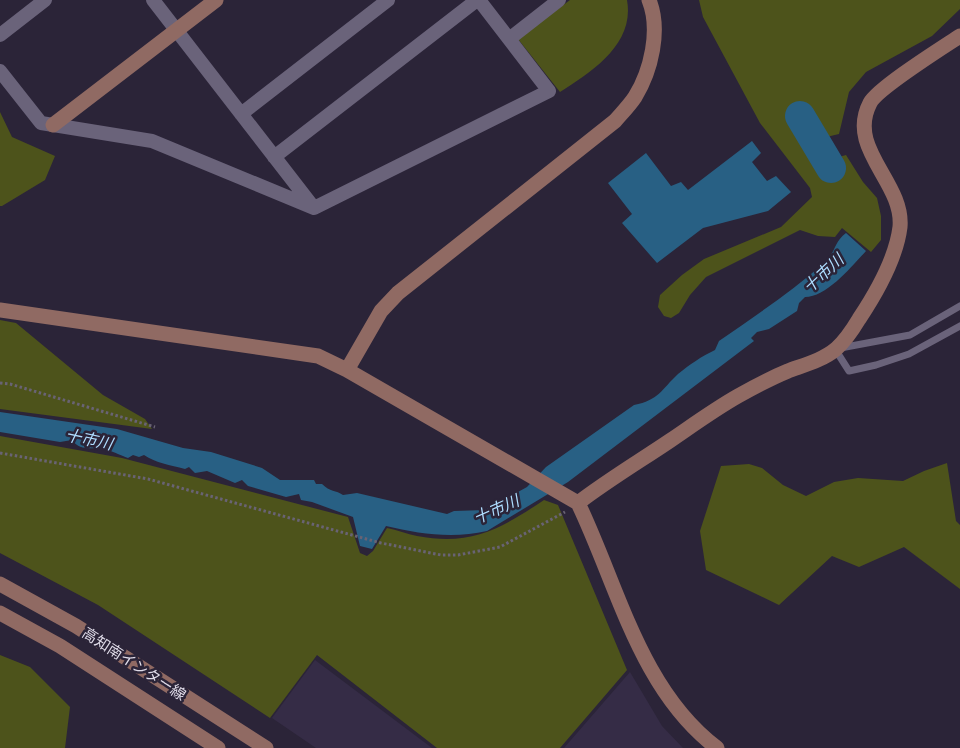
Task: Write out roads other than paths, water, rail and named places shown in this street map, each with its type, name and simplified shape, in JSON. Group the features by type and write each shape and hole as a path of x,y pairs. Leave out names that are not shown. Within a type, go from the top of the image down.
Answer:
{"street":[{"path":"0,35 45,0"},
{"path":"153,0 314,208"},
{"path":"53,125 216,0"},
{"path":"242,114 388,0"},
{"path":"0,71 41,124 152,141 314,208 549,91 478,0 274,156"},
{"path":"509,39 559,0"},
{"path":"347,370 381,311 398,293 615,121 634,98 646,75 652,52 654,28 649,0"},
{"path":"572,500 736,397 786,372 822,358 835,349 859,320 884,275 894,252 900,226 897,203 889,185 868,151 865,117 870,102 902,75 960,36"},
{"path":"0,310 318,356 347,370 572,500 642,651 659,682 687,721 717,748"},
{"name":"高知南インター線","path":"0,584 76,626 266,748"},
{"name":"高知南インター線","path":"0,613 60,646 218,748"}],"lane":[{"path":"960,306 910,335 835,349 849,371 876,365 909,354 960,326"}],"water":[{"path":"752,141 761,153 752,162 767,181 776,176 791,192 768,211 703,228 657,263 622,223 632,214 608,183 646,153 671,186 681,182 688,190"},
{"path":"846,233 866,251 839,280 822,292 805,297 799,303 797,311 769,329 757,332 751,338 754,341 568,482 487,531 449,535 386,526 372,549 360,546 353,517 312,502 301,500 299,494 286,497 248,486 242,480 235,483 207,471 195,473 189,467 185,469 169,465 144,455 139,457 133,455 128,458 104,448 78,446 72,440 60,442 0,432 0,412 117,429 183,448 211,452 262,468 280,480 314,480 316,484 322,484 343,495 357,493 447,514 454,511 485,510 527,487 546,467 634,405 659,394 678,374 715,350 719,341 786,294 824,263 831,256 839,240"}],"waterway":[{"name":"十市川","path":"800,116 831,168"}]}
